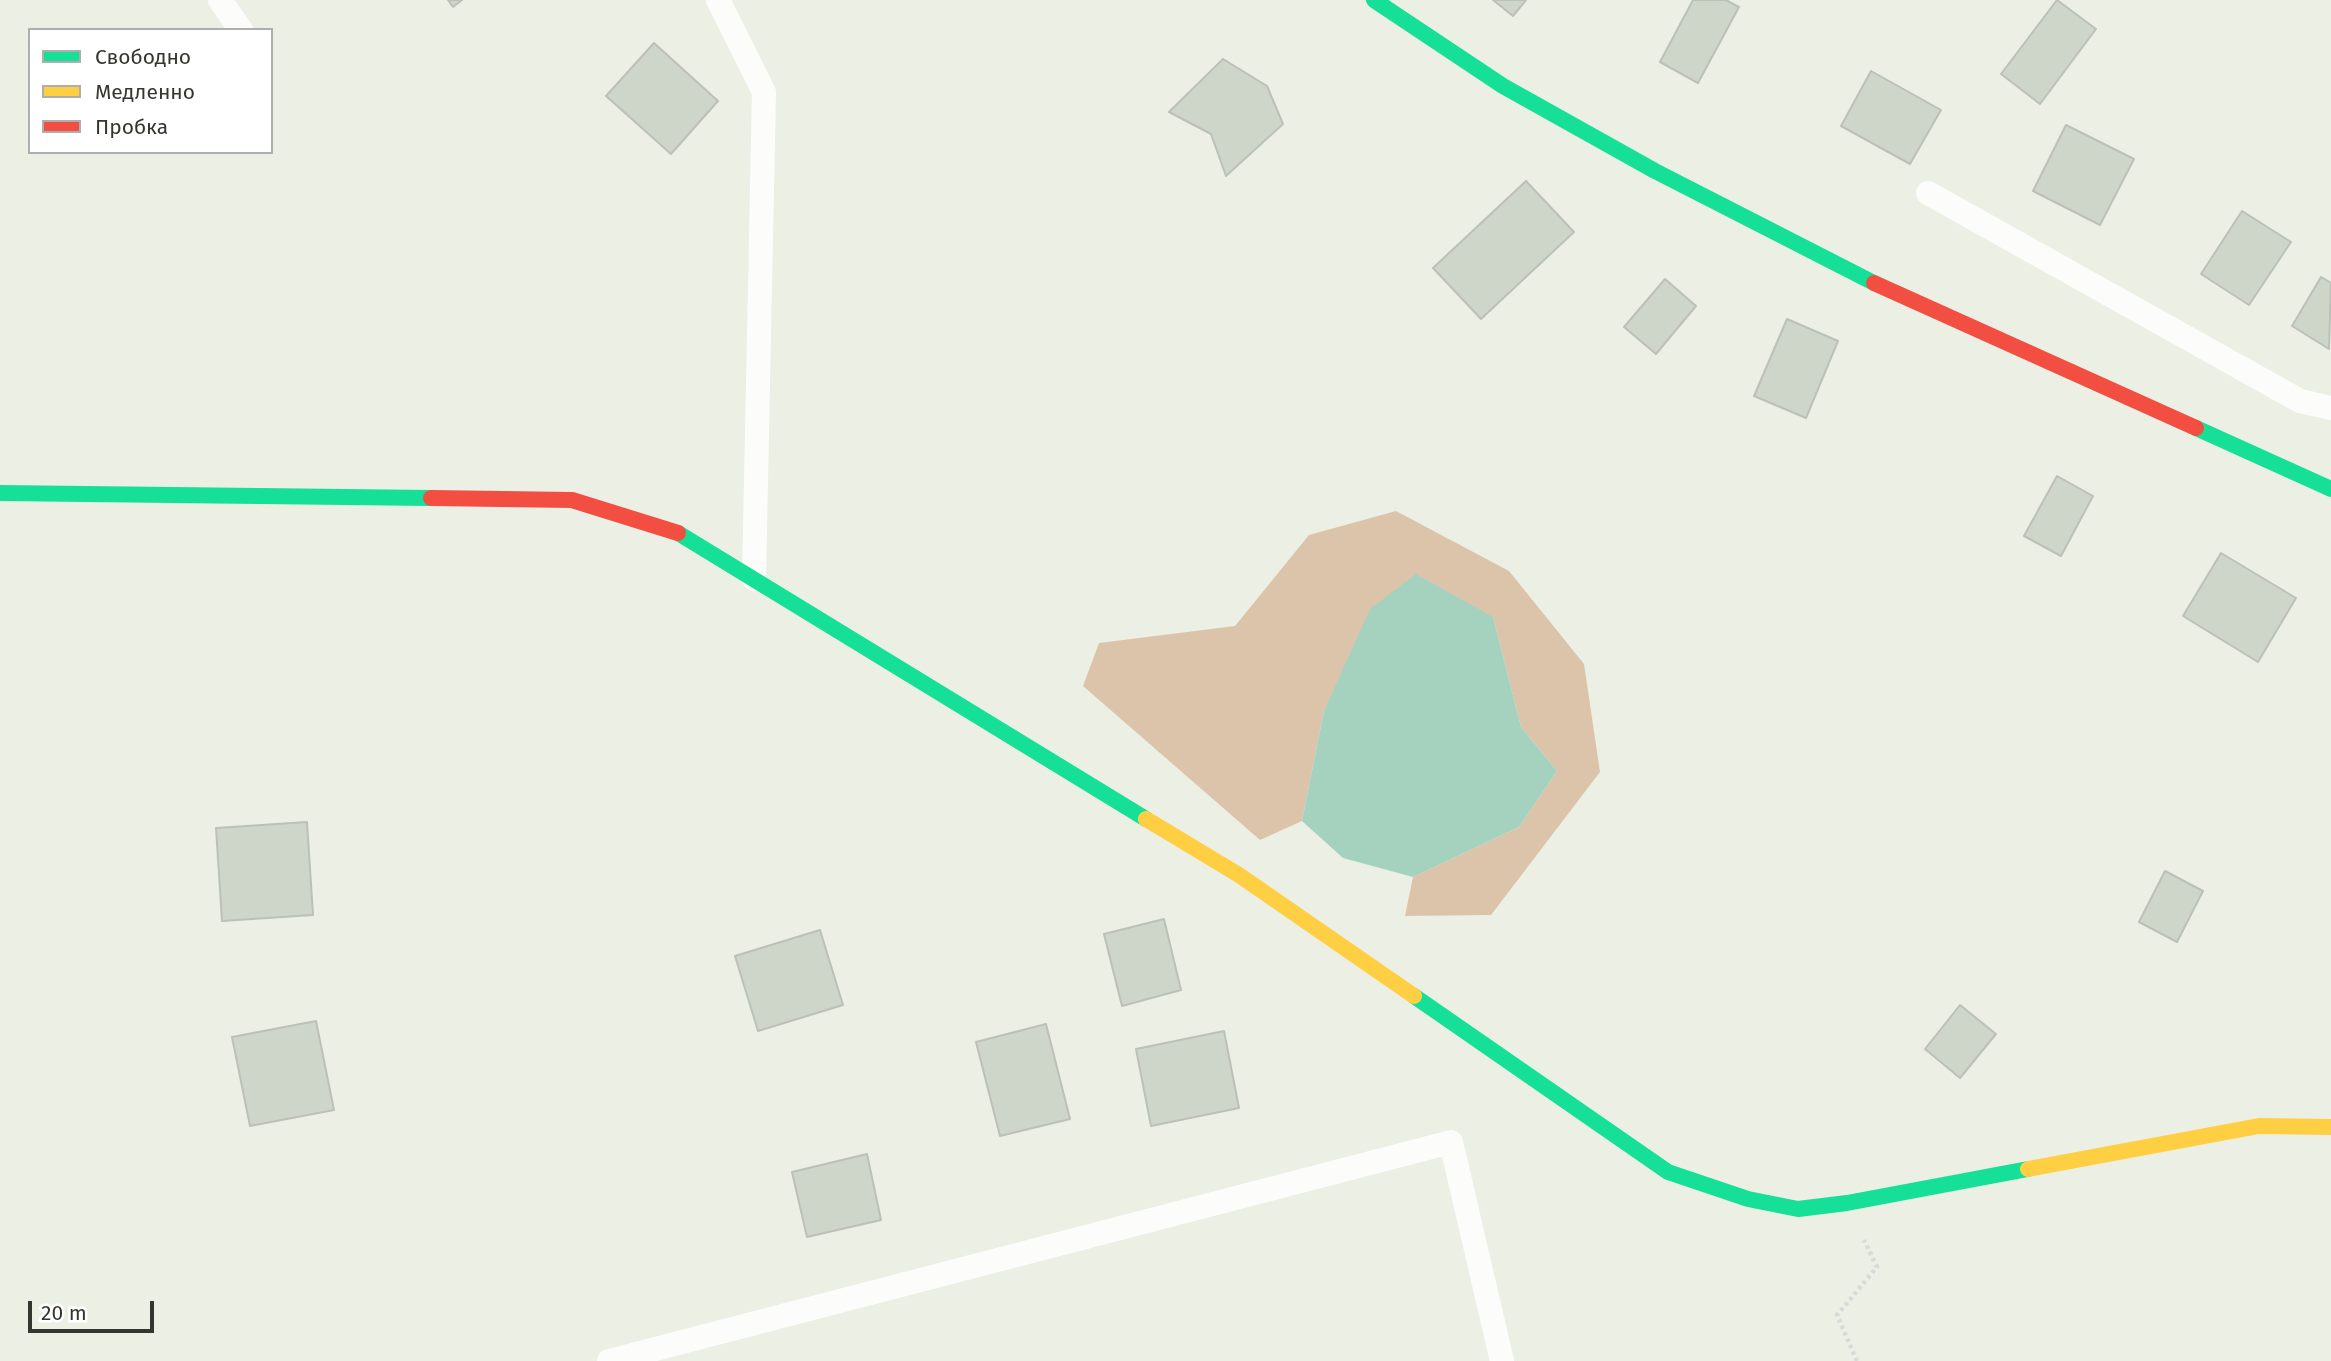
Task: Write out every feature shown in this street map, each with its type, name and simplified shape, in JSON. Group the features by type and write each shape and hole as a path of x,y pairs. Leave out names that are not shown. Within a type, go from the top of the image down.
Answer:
{"street":[{"path":"1374,0 1503,86 1655,171 1843,268 2331,489"},
{"path":"0,493 572,500 672,530 1239,875 1668,1172 1748,1199 1798,1209 1847,1203 2259,1126 2331,1127"}],"lane":[{"path":"220,0 240,28"},
{"path":"718,0 764,92 754,579"},
{"path":"1928,193 2300,401 2331,408"},
{"path":"610,1361 1451,1142 1502,1361"}],"path":[{"path":"1847,1203 1877,1267 1837,1315 1857,1361"}],"shaded area":[{"path":"1396,511 1509,571 1584,664 1600,772 1491,915 1405,916 1413,877 1519,827 1557,771 1521,727 1493,617 1324,711 1302,821 1260,840 1083,686 1099,643 1235,626 1309,535"},
{"path":"1416,574 1493,617 1521,727 1557,771 1519,827 1413,877 1343,858 1302,821 1324,711 1370,609"}],"building":[{"path":"448,0 462,0 453,7"},
{"path":"1493,0 1526,0 1513,16"},
{"path":"1693,0 1726,0 1739,7 1698,83 1660,62"},
{"path":"2057,0 2096,29 2040,104 2001,74"},
{"path":"654,43 718,101 671,154 606,96"},
{"path":"1223,59 1267,86 1283,124 1226,176 1211,134 1169,112"},
{"path":"1871,71 1941,110 1910,164 1841,126"},
{"path":"2066,125 2134,159 2100,225 2033,191"},
{"path":"1526,181 1574,232 1481,319 1433,268"},
{"path":"2242,211 2291,242 2249,305 2201,274"},
{"path":"2321,277 2331,283 2329,349 2292,326"},
{"path":"1665,279 1696,306 1656,354 1624,327"},
{"path":"1787,319 1838,341 1806,418 1754,396"},
{"path":"2057,476 2093,496 2061,556 2024,536"},
{"path":"2221,553 2296,598 2258,662 2183,616"},
{"path":"307,822 313,915 222,921 216,828"},
{"path":"2165,871 2203,891 2177,942 2139,922"},
{"path":"1164,919 1181,990 1122,1006 1104,934"},
{"path":"820,930 843,1005 758,1031 735,956"},
{"path":"1960,1005 1996,1034 1960,1078 1925,1049"},
{"path":"316,1021 334,1110 250,1126 232,1037"},
{"path":"1046,1024 1070,1119 1000,1136 976,1042"},
{"path":"1224,1031 1239,1108 1151,1126 1136,1049"},
{"path":"867,1154 881,1220 807,1237 792,1172"}],"traffic: fast":[{"path":"1374,0 1503,86 1655,171 1874,283"},
{"path":"2196,428 2331,489"},
{"path":"0,493 431,498"},
{"path":"678,533 1146,819"},
{"path":"1414,996 1668,1172 1748,1199 1798,1209 1847,1203 2028,1169"}],"traffic: slow":[{"path":"1146,819 1239,875 1414,996"},
{"path":"2028,1169 2259,1126 2331,1127"}],"traffic: jam":[{"path":"1874,283 2196,428"},
{"path":"431,498 572,500 678,533"}]}
